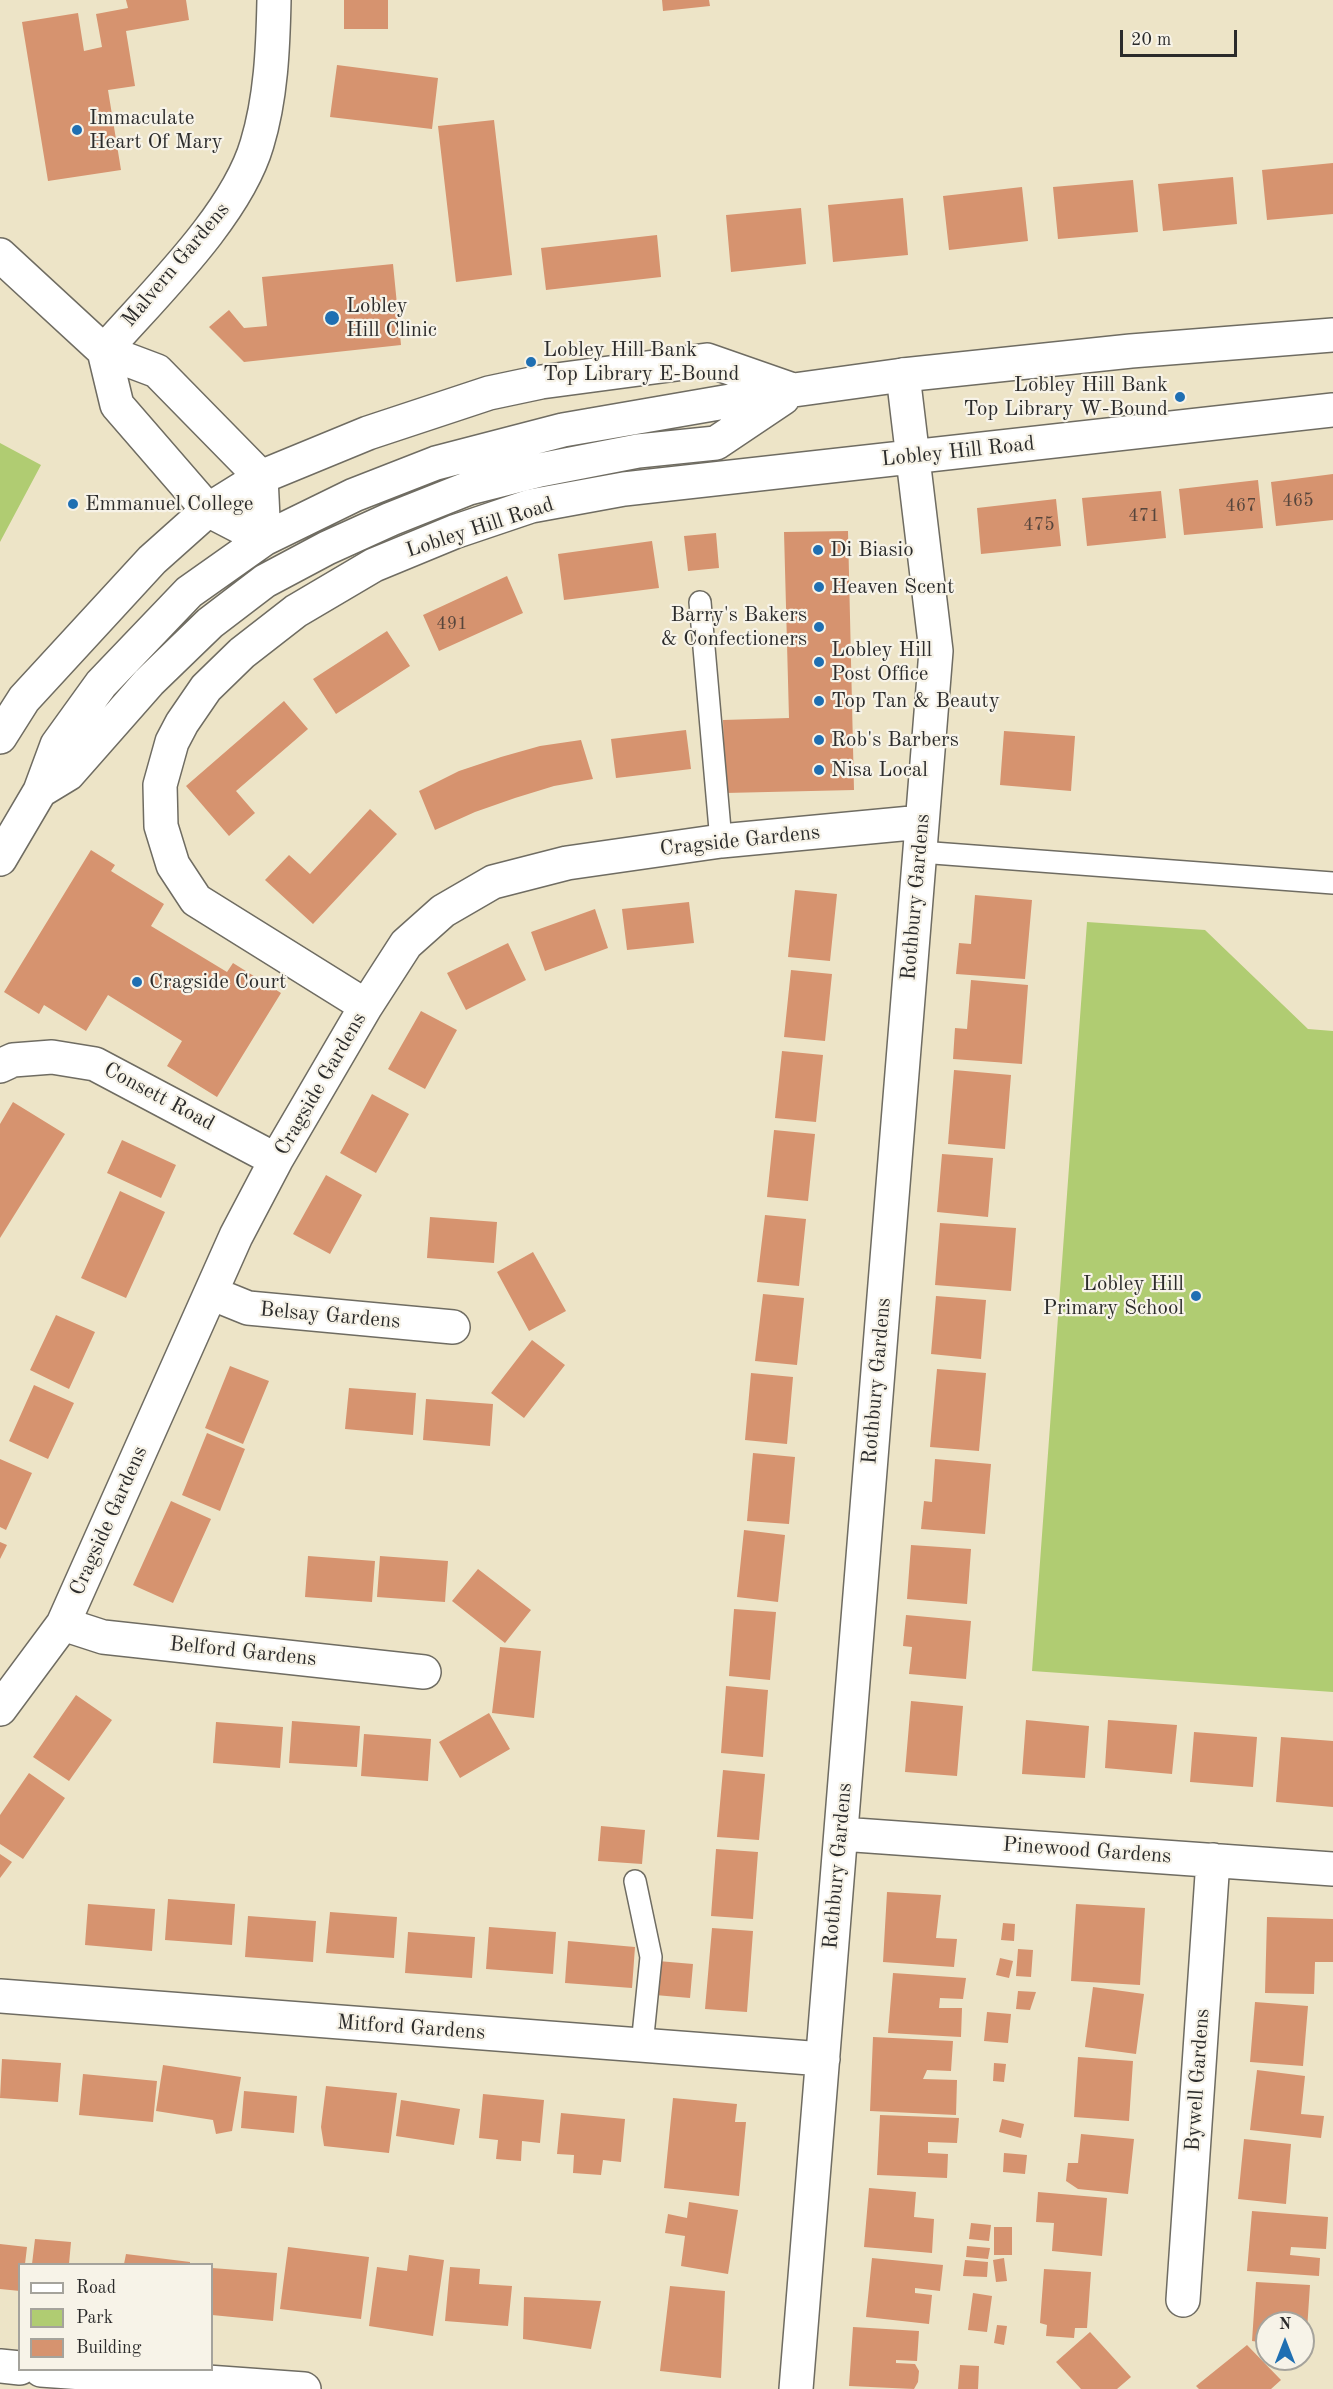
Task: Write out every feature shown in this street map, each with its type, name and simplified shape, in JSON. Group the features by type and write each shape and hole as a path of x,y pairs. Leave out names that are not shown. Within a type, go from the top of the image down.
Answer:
{"main road":[{"name":"Malvern Gardens","path":"104,351 189,255 236,192 257,146 268,99 273,39 273,0"},
{"path":"0,255 104,351 157,371 261,477 264,539"},
{"name":"Lobley Hill Road","path":"0,859 40,792 68,774 149,682 210,623 265,581 327,548 391,519 469,488 540,470 638,451 716,443 794,390 903,375 1131,351 1333,335"},
{"path":"104,351 117,405 208,510 264,539"},
{"name":"Lobley Hill Road","path":"0,737 24,699 152,560 208,510 261,477 379,429 489,393 541,382 707,360 794,390"},
{"name":"Rothbury Gardens","path":"796,2389 936,651 903,375"},
{"path":"40,792 57,746 100,684 189,592 264,539 354,495 436,463 563,430 794,390"},
{"name":"Lobley Hill Road","path":"366,1006 196,900 173,865 161,826 160,785 172,742 206,688 242,653 296,611 374,565 476,524 531,506 624,489 1333,410"},
{"name":"Cragside Gardens","path":"0,1709 63,1624 236,1236 276,1160 366,1006 406,945 443,911 493,882 567,863 721,841 921,837"},
{"name":"Consett Road","path":"0,1066 13,1060 52,1057 95,1064 276,1160"},
{"name":"Belsay Gardens","path":"211,1293 248,1308 453,1327"},
{"name":"Belford Gardens","path":"63,1624 103,1637 424,1672"},
{"name":"Pinewood Gardens","path":"841,1834 1333,1869"},
{"name":"Bywell Gardens","path":"1183,2300 1213,1860"},
{"name":"Mitford Gardens","path":"0,1996 823,2060"},
{"path":"0,2366 18,2368"},
{"path":"56,2371 304,2389"}],"lane":[{"path":"700,602 721,841"},
{"path":"921,837 1333,883"},
{"path":"635,1881 651,1957 642,2045"}],"green space":[{"path":"0,443 41,465 0,542"},
{"name":"Lobley Hill Primary School","path":"1087,922 1205,930 1308,1029 1333,1031 1333,1692 1032,1671"}],"building":[{"name":"Immaculate Heart Of Mary","path":"126,0 186,0 189,20 126,31 135,86 108,90 121,170 48,181 22,22 78,13 84,51 102,47 96,14 128,8"},
{"path":"344,0 388,0 388,29 344,29"},
{"path":"662,0 709,0 710,6 663,11"},
{"path":"337,65 438,78 432,129 330,117"},
{"path":"494,120 512,275 456,282 438,126"},
{"path":"1333,163 1333,214 1267,220 1262,170"},
{"path":"1233,177 1237,224 1163,231 1158,184"},
{"path":"1133,180 1138,232 1058,239 1053,187"},
{"path":"1022,187 1028,241 949,250 943,196"},
{"path":"903,198 908,255 833,262 828,205"},
{"path":"801,208 806,264 731,272 726,215"},
{"path":"657,235 661,277 546,290 541,248"},
{"name":"Lobley Hill Clinic","path":"393,264 401,345 244,362 209,327 229,310 244,328 267,326 262,277"},
{"path":"1333,474 1333,520 1276,526 1271,482"},
{"path":"1258,480 1263,528 1184,535 1179,489"},
{"path":"1161,491 1166,538 1087,546 1082,498"},
{"path":"1056,499 1061,546 981,554 977,508"},
{"path":"848,531 854,790 725,793 723,720 789,718 784,532"},
{"path":"716,533 719,568 688,571 684,536"},
{"path":"652,541 659,588 564,600 558,554"},
{"path":"507,576 523,613 439,651 423,615"},
{"path":"387,631 410,666 336,714 313,679"},
{"path":"284,701 308,729 236,791 255,813 229,836 186,786"},
{"path":"686,730 691,769 616,778 611,739"},
{"path":"1004,731 1075,736 1071,791 1000,785"},
{"path":"581,740 593,779 554,786 515,798 475,812 435,830 419,791 459,771 501,757 540,746"},
{"path":"370,809 397,834 313,924 265,880 289,855 310,874"},
{"name":"Cragside Court","path":"91,850 115,865 111,871 164,904 151,926 227,972 233,963 281,993 217,1097 167,1066 182,1041 108,995 86,1031 44,1005 39,1014 4,992"},
{"path":"795,890 837,894 830,961 788,957"},
{"path":"975,895 1032,900 1025,979 956,974 959,943 971,944"},
{"path":"689,902 694,943 627,950 622,909"},
{"path":"595,909 608,948 545,971 531,932"},
{"path":"508,943 526,980 466,1010 447,973"},
{"path":"791,970 832,974 825,1041 784,1037"},
{"path":"971,980 1028,985 1022,1064 953,1059 955,1028 967,1029"},
{"path":"421,1011 457,1030 425,1089 388,1069"},
{"path":"782,1051 823,1055 816,1122 775,1118"},
{"path":"954,1070 1011,1075 1005,1149 948,1144"},
{"path":"372,1094 409,1114 376,1173 340,1153"},
{"path":"13,1102 65,1134 0,1238 0,1124"},
{"path":"774,1130 815,1134 808,1201 767,1197"},
{"path":"122,1140 176,1165 161,1198 107,1173"},
{"path":"942,1154 993,1158 988,1217 937,1212"},
{"path":"326,1175 362,1195 330,1254 293,1234"},
{"path":"120,1191 165,1212 126,1298 81,1278"},
{"path":"765,1215 806,1219 799,1286 757,1282"},
{"path":"430,1217 497,1222 494,1263 427,1258"},
{"path":"940,1223 1016,1228 1011,1291 935,1285"},
{"path":"533,1252 566,1311 529,1331 497,1272"},
{"path":"763,1294 804,1298 797,1365 755,1361"},
{"path":"936,1296 986,1300 981,1359 931,1354"},
{"path":"56,1315 95,1332 69,1389 30,1370"},
{"path":"532,1340 565,1365 524,1418 491,1393"},
{"path":"230,1366 269,1381 243,1444 205,1428"},
{"path":"937,1369 986,1373 979,1451 930,1447"},
{"path":"751,1373 793,1377 787,1444 745,1440"},
{"path":"34,1385 74,1403 48,1459 9,1441"},
{"path":"349,1388 416,1393 413,1435 345,1429"},
{"path":"426,1399 493,1404 490,1446 423,1440"},
{"path":"207,1433 245,1449 220,1511 182,1495"},
{"path":"753,1453 795,1457 789,1524 747,1521"},
{"path":"0,1459 32,1473 6,1530 0,1527"},
{"path":"935,1459 991,1464 985,1534 921,1529 924,1501 932,1502"},
{"path":"171,1501 211,1519 173,1603 133,1585"},
{"path":"744,1530 785,1535 778,1602 737,1597"},
{"path":"0,1542 7,1545 0,1559"},
{"path":"911,1545 971,1549 967,1604 907,1599"},
{"path":"308,1556 375,1561 372,1602 305,1597"},
{"path":"380,1556 448,1561 445,1602 377,1597"},
{"path":"478,1569 531,1610 505,1643 452,1601"},
{"path":"734,1609 776,1612 770,1680 729,1676"},
{"path":"906,1615 971,1621 966,1679 909,1674 912,1647 903,1646"},
{"path":"500,1647 541,1651 534,1718 492,1713"},
{"path":"726,1686 768,1690 763,1757 721,1753"},
{"path":"76,1695 112,1720 69,1781 33,1757"},
{"path":"911,1701 963,1706 957,1776 905,1772"},
{"path":"489,1713 510,1749 460,1778 439,1742"},
{"path":"1026,1720 1089,1726 1085,1778 1022,1774"},
{"path":"1108,1720 1177,1725 1172,1774 1105,1768"},
{"path":"292,1721 360,1726 357,1767 289,1763"},
{"path":"216,1722 283,1727 280,1768 213,1763"},
{"path":"1194,1732 1257,1737 1253,1787 1190,1782"},
{"path":"364,1734 431,1739 428,1781 361,1776"},
{"path":"1281,1737 1333,1741 1333,1807 1276,1802"},
{"path":"723,1770 765,1774 759,1840 717,1837"},
{"path":"29,1773 65,1798 23,1859 0,1844 0,1815"},
{"path":"601,1826 645,1830 642,1864 598,1861"},
{"path":"716,1849 758,1852 753,1919 711,1916"},
{"path":"0,1854 12,1862 0,1878"},
{"path":"887,1892 941,1895 936,1938 957,1939 954,1967 883,1962"},
{"path":"168,1899 235,1904 232,1945 165,1940"},
{"path":"88,1904 155,1909 152,1951 85,1945"},
{"path":"1076,1904 1145,1908 1140,1985 1071,1981"},
{"path":"330,1912 397,1917 394,1958 326,1953"},
{"path":"248,1916 316,1921 313,1962 245,1957"},
{"path":"1267,1917 1333,1919 1333,1962 1315,1962 1314,1994 1265,1993"},
{"path":"1003,1923 1015,1924 1014,1941 1001,1940"},
{"path":"489,1927 556,1932 553,1974 486,1969"},
{"path":"712,1928 753,1931 747,2012 705,2009"},
{"path":"408,1932 475,1937 472,1978 405,1973"},
{"path":"568,1941 635,1947 632,1988 565,1983"},
{"path":"1018,1949 1033,1950 1031,1977 1016,1976"},
{"path":"1000,1958 1013,1961 1009,1978 996,1975"},
{"path":"658,1961 693,1964 690,1998 655,1995"},
{"path":"893,1973 966,1978 963,1999 940,1998 939,2008 962,2008 961,2037 888,2033"},
{"path":"1093,1987 1144,1994 1136,2054 1085,2047"},
{"path":"1018,1991 1036,1992 1030,2010 1016,2009"},
{"path":"1255,2002 1308,2006 1303,2066 1250,2062"},
{"path":"987,2012 1011,2014 1008,2043 984,2041"},
{"path":"873,2037 953,2041 951,2071 927,2070 923,2079 957,2080 956,2115 870,2111"},
{"path":"1078,2057 1133,2061 1129,2121 1074,2117"},
{"path":"2,2059 61,2063 58,2102 0,2098"},
{"path":"994,2063 1006,2064 1004,2082 993,2081"},
{"path":"163,2065 241,2077 232,2131 216,2134 213,2120 156,2111"},
{"path":"1257,2070 1305,2076 1301,2114 1324,2116 1321,2138 1250,2130"},
{"path":"83,2074 157,2081 153,2122 79,2115"},
{"path":"326,2086 397,2093 389,2153 324,2146 321,2127"},
{"path":"244,2091 297,2096 294,2133 241,2128"},
{"path":"483,2094 544,2100 540,2143 522,2141 521,2161 496,2159 498,2140 479,2138"},
{"path":"673,2098 737,2104 735,2122 746,2122 739,2196 664,2188"},
{"path":"401,2100 460,2109 454,2145 396,2136"},
{"path":"561,2113 625,2119 621,2162 603,2160 601,2175 573,2173 574,2155 557,2154"},
{"path":"880,2115 959,2118 957,2143 928,2142 928,2153 948,2154 947,2178 877,2175"},
{"path":"1002,2119 1024,2124 1021,2138 999,2132"},
{"path":"1081,2134 1134,2139 1128,2194 1078,2189 1066,2181 1068,2163 1078,2163"},
{"path":"1244,2139 1291,2144 1286,2204 1238,2199"},
{"path":"1004,2153 1027,2155 1025,2174 1003,2172"},
{"path":"869,2188 916,2192 914,2217 934,2219 932,2253 864,2247"},
{"path":"1038,2192 1107,2198 1102,2256 1052,2251 1054,2223 1036,2222"},
{"path":"689,2202 738,2210 728,2274 681,2266 685,2236 665,2233 668,2214 687,2218"},
{"path":"1252,2211 1328,2217 1326,2249 1291,2247 1290,2255 1320,2258 1319,2276 1247,2271"},
{"path":"971,2223 991,2225 989,2241 969,2239"},
{"path":"994,2227 1012,2227 1012,2255 994,2255"},
{"path":"35,2239 71,2242 69,2263 32,2263"},
{"path":"0,2244 27,2247 25,2263 18,2263 18,2291 0,2289"},
{"path":"967,2246 990,2248 988,2259 966,2257"},
{"path":"288,2247 369,2257 361,2319 280,2309"},
{"path":"126,2254 190,2262 190,2263 124,2263"},
{"path":"409,2255 444,2260 433,2336 369,2326 377,2267 407,2271"},
{"path":"872,2258 943,2265 940,2291 915,2288 915,2293 932,2295 929,2324 866,2317"},
{"path":"1004,2258 1007,2281 996,2282 993,2260"},
{"path":"965,2260 988,2262 987,2277 963,2276"},
{"path":"450,2267 480,2269 479,2284 512,2286 508,2326 445,2321"},
{"path":"213,2268 277,2273 273,2321 213,2315"},
{"path":"1044,2269 1091,2272 1087,2328 1075,2328 1074,2338 1046,2336 1047,2325 1040,2323"},
{"path":"1256,2282 1310,2285 1308,2311 1255,2311 1255,2341 1252,2341"},
{"path":"670,2286 725,2291 721,2378 660,2371"},
{"path":"973,2293 992,2296 987,2332 968,2330"},
{"path":"524,2297 601,2301 591,2349 523,2339"},
{"path":"997,2325 1007,2326 1004,2345 994,2343"},
{"path":"853,2327 919,2331 917,2361 896,2360 896,2363 915,2364 919,2371 918,2382 914,2389 849,2386"},
{"path":"1090,2332 1131,2377 1117,2389 1081,2389 1056,2362"},
{"path":"1247,2345 1255,2353 1255,2371 1272,2371 1281,2380 1271,2389 1199,2389 1196,2386"},
{"path":"960,2365 979,2366 978,2389 958,2389"}],"place":[{"name":"Immaculate Heart Of Mary","path":"77,130"},
{"name":"Lobley Hill Clinic","path":"332,318"},
{"name":"Lobley Hill Bank Top Library E-Bound","path":"531,362"},
{"name":"Lobley Hill Bank Top Library W-Bound","path":"1180,397"},
{"name":"Emmanuel College","path":"73,504"},
{"name":"Di Biasio","path":"818,550"},
{"name":"Heaven Scent","path":"819,587"},
{"name":"Barry's Bakers & Confectioners","path":"819,627"},
{"name":"Lobley Hill Post Office","path":"819,662"},
{"name":"Top Tan & Beauty","path":"819,701"},
{"name":"Rob's Barbers","path":"819,740"},
{"name":"Nisa Local","path":"819,770"},
{"name":"Cragside Court","path":"137,982"},
{"name":"Lobley Hill Primary School","path":"1196,1296"}]}
